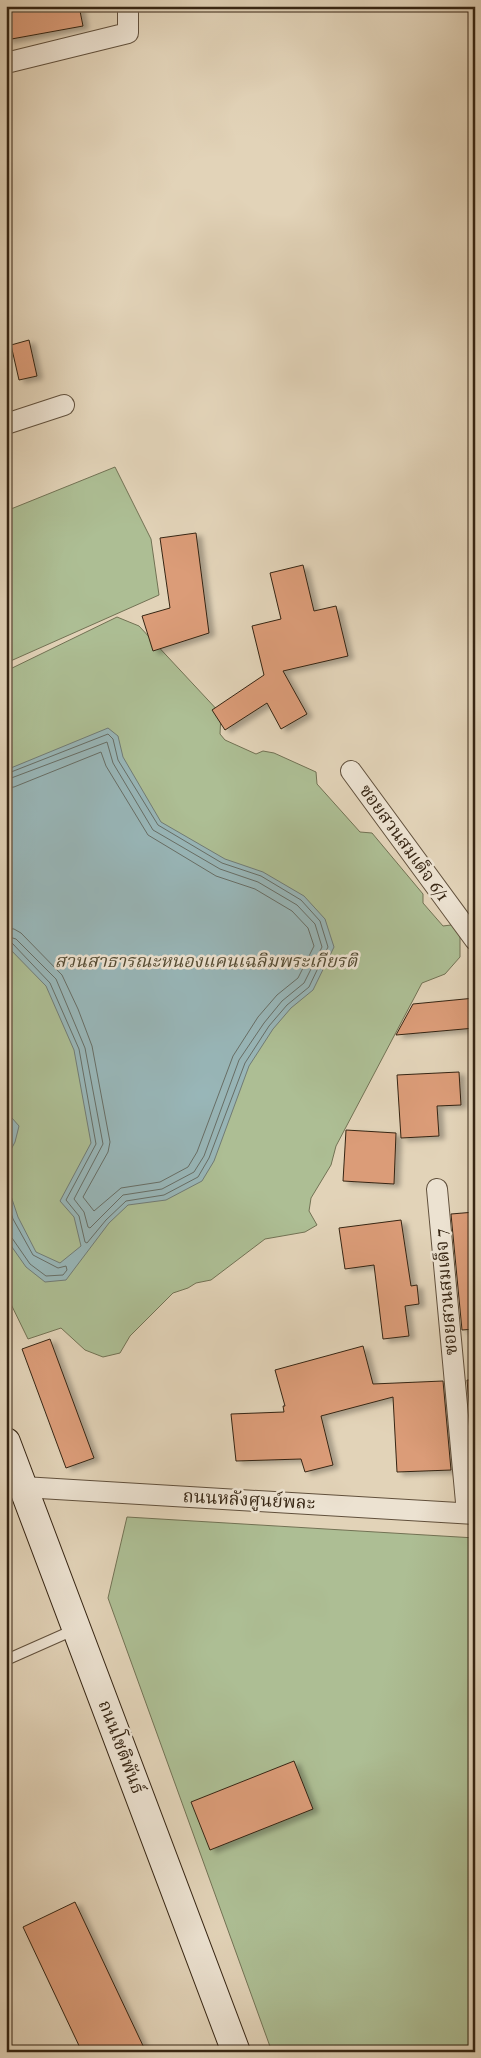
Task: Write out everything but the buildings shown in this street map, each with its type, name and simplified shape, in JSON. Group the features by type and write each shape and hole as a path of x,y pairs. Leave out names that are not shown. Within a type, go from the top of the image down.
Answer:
{"street":[{"path":"6,63 128,33 128,6"},
{"path":"6,424 64,405"},
{"name":"ซอยสวนสมเด็จ 6/1","path":"351,771 475,940"},
{"name":"ซอยสวนสมเด็จ 7","path":"437,1189 471,1514"},
{"name":"ถนนโชติพันธ์","path":"6,1442 236,2052"},
{"name":"ถนนหลังศูนย์พละ","path":"23,1487 471,1514"}],"lane":[{"path":"6,1660 76,1628"}],"green space":[{"path":"115,467 151,539 159,595 6,663 6,511"},
{"name":"สวนสาธารณะหนองแคนเฉลิมพระเกียรติ","path":"117,617 139,626 221,714 220,734 225,740 256,754 263,751 274,753 316,772 317,784 360,832 372,833 423,894 423,903 443,926 451,925 460,934 460,957 445,974 422,983 336,1146 331,1165 311,1198 309,1211 317,1225 305,1232 265,1239 211,1280 196,1283 173,1293 130,1336 120,1353 103,1357 85,1350 61,1328 28,1339 6,1294 6,671"},
{"path":"127,1517 475,1538 475,2052 272,2052 108,1598"}],"water":[{"path":"108,728 118,736 123,757 161,822 225,859 263,872 304,896 325,919 334,947 313,990 291,1008 273,1029 249,1066 214,1161 202,1181 166,1200 128,1205 109,1223 66,1280 45,1282 26,1267 7,1240 6,1163 8,1187 18,1217 36,1252 60,1263 81,1246 74,1217 60,1201 91,1143 74,1050 46,986 6,945 6,770"},
{"path":"12,1118 19,1126 15,1142 6,1159 6,1123"}]}
